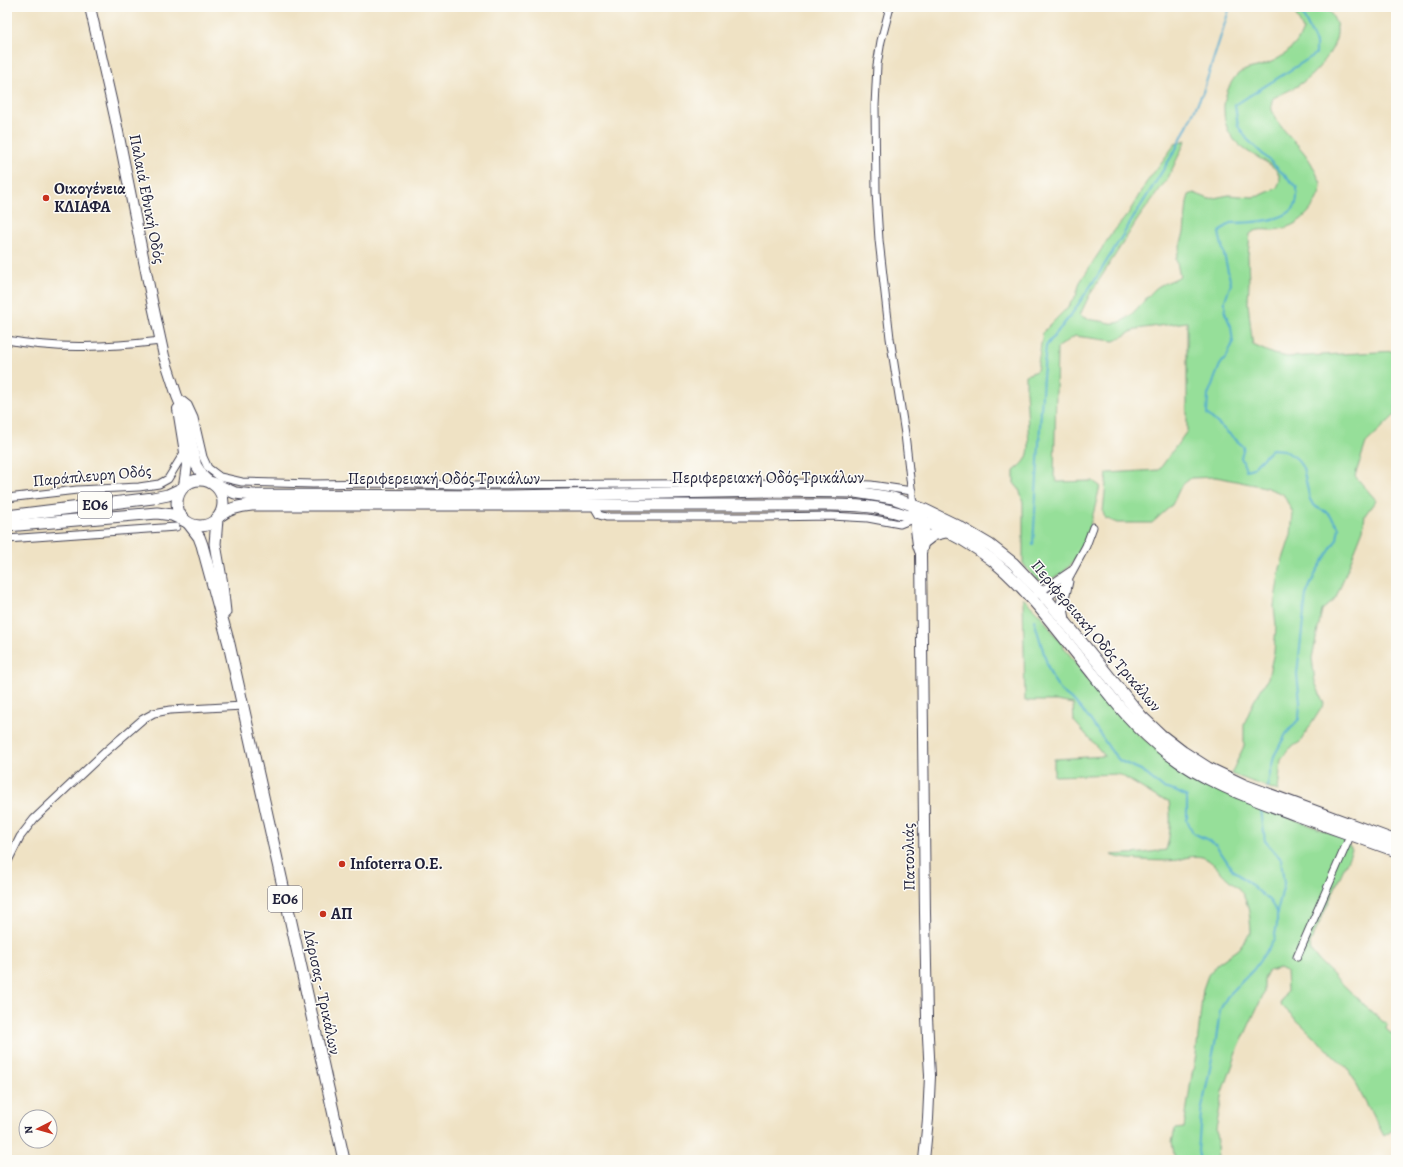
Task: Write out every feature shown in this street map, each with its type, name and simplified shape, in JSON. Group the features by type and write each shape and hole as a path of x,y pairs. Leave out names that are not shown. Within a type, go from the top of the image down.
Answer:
{"main road":[{"name":"ΕΟ6","path":"7,516 153,498 168,495 196,480 210,482 218,488 222,495 223,502 222,509 218,517 211,524 204,526 183,524 172,515 156,513 7,526"},
{"name":"Περιφερειακή Οδός Τρικάλων","path":"210,482 235,493 253,495 377,495 457,490 775,490 855,492 893,498 918,507 958,526 990,545 1013,563 1064,620 1141,716 1161,736 1183,752 1208,768 1244,785 1396,841"},
{"name":"ΕΟ6","path":"183,487 178,495 177,509 183,524"},
{"name":"Περιφερειακή Οδός Τρικάλων","path":"218,517 226,511 234,508 252,505 860,505 878,508 920,520 946,532 974,547 1006,572 1034,602 1122,710 1167,754 1205,777 1240,794 1396,851"},
{"name":"Λάρισας - Τρικάλων","path":"218,517 215,544 222,584 229,644"},
{"name":"Λάρισας - Τρικάλων","path":"183,524 199,537 229,644 317,1045 344,1160"},
{"path":"924,542 933,535 946,532"},
{"path":"1064,620 1062,600 1069,576"}],"street":[{"name":"Παλαιά Εθνική Οδός","path":"90,7 115,117 161,342 177,396 187,420 196,465 202,476 210,482"},
{"path":"890,7 881,41 877,65 875,106 876,192 879,240 890,338 912,491 918,507 920,520"},
{"path":"7,340 38,345 86,347 161,342"},
{"name":"Παλαιά Εθνική Οδός","path":"177,396 187,471 183,487"},
{"path":"177,396 188,406 194,418 205,464 212,472 220,477 242,482 260,483 377,483 457,490"},
{"name":"Παράπλευρη Οδός","path":"7,498 77,490 139,487 159,484 168,479 185,451"},
{"path":"377,483 377,495"},
{"path":"572,490 844,483 872,484 912,491"},
{"name":"Πατουλιάς","path":"920,520 924,542 921,553 925,913 930,1076 924,1160"},
{"name":"Πατουλιάς","path":"920,520 918,544 921,553"},
{"path":"7,539 183,524"},
{"path":"1034,602 1069,576 1086,546 1093,527"},
{"path":"1043,595 1069,576"},
{"path":"7,863 20,837 34,819 91,765 143,719 154,714 170,710 243,706"},
{"path":"1297,957 1351,834"}],"green space":[{"path":"1292,7 1327,7 1337,26 1337,36 1326,59 1308,78 1300,84 1273,98 1271,105 1280,125 1310,161 1320,180 1321,188 1320,193 1311,209 1297,222 1286,228 1258,230 1250,234 1248,256 1248,303 1253,345 1273,354 1288,357 1396,351 1396,414 1366,443 1355,476 1376,500 1365,515 1363,530 1336,598 1322,610 1312,658 1315,682 1324,704 1300,742 1289,749 1281,760 1278,791 1231,774 1244,746 1244,724 1254,701 1268,678 1274,652 1276,626 1274,606 1280,568 1291,535 1293,513 1283,494 1265,487 1216,477 1191,478 1181,486 1172,505 1152,523 1117,523 1105,518 1103,512 1107,473 1159,470 1187,431 1187,322 1137,329 1114,341 1075,336 1057,348 1054,476 1057,482 1093,481 1100,486 1085,540 1071,565 1061,574 1050,579 1040,580 1036,578 1023,563 1023,502 1019,489 1014,483 1014,471 1025,461 1028,455 1026,375 1037,370 1043,332 1066,309 1076,296 1080,282 1110,236 1128,214 1146,183 1175,144 1186,140 1168,178 1138,219 1089,296 1080,315 1083,317 1090,320 1110,323 1121,322 1132,314 1155,289 1180,276 1176,259 1184,233 1189,195 1194,193 1209,199 1229,195 1252,197 1259,196 1277,188 1280,179 1277,171 1240,146 1232,136 1226,124 1224,103 1230,85 1238,74 1275,61 1296,43 1303,30"},
{"path":"1023,598 1041,616 1089,681 1140,736 1202,782 1235,798 1343,838 1352,850 1310,944 1311,951 1319,961 1366,1007 1387,1025 1386,1029 1396,1038 1396,1128 1384,1136 1348,1069 1280,1004 1287,990 1286,971 1280,968 1268,971 1264,979 1264,993 1239,1047 1223,1092 1216,1129 1218,1160 1175,1160 1172,1142 1175,1129 1184,1128 1196,1055 1203,989 1208,975 1217,964 1238,949 1251,932 1247,904 1238,888 1213,863 1202,857 1199,856 1173,861 1155,861 1123,858 1111,855 1166,850 1170,826 1169,801 1158,798 1119,774 1054,776 1054,759 1105,756 1074,721 1073,704 1056,701 1025,701"}],"waterway":[{"path":"1033,545 1046,346 1071,315 1098,275 1176,149 1203,92 1230,7"},
{"path":"1267,787 1274,756 1286,734 1299,719 1300,702 1297,674 1306,595 1316,572 1337,539 1339,527 1328,513 1316,507 1310,500 1303,468 1296,458 1284,450 1272,449 1253,468 1246,470 1241,457 1244,447 1207,414 1208,395 1220,365 1227,356 1233,343 1231,326 1225,313 1225,300 1231,284 1219,233 1230,223 1246,223 1275,218 1283,215 1295,206 1297,199 1297,187 1247,139 1238,126 1235,105 1316,54 1316,43 1299,7"},
{"path":"1034,620 1048,667 1053,679 1061,691 1074,701 1091,721 1120,761 1141,770 1163,788 1175,791 1187,797 1187,821 1193,833 1216,845 1232,869 1269,900 1277,912 1277,924 1274,940 1254,969 1227,997 1220,1010 1216,1039 1201,1113 1198,1151 1200,1160"},
{"path":"1261,809 1265,841 1281,859 1284,884 1277,912"}],"place":[{"name":"Οικογένεια ΚΛΙΑΦΑ","path":"46,198"},
{"name":"Infoterra Ο.Ε.","path":"342,864"},
{"name":"ΑΠ","path":"323,914"}]}
